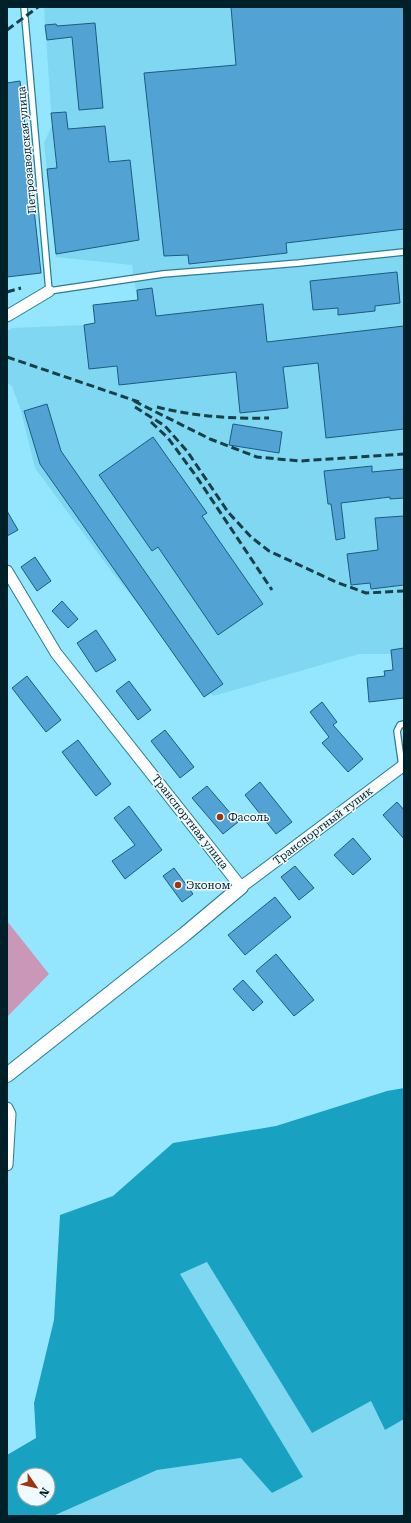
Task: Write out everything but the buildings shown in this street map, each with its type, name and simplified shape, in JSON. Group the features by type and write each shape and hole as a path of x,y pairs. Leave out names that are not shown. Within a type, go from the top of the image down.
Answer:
{"street":[{"path":"7,316 49,291"},
{"name":"Транспортная улица","path":"7,570 56,653 241,887"},
{"name":"Транспортный тупик","path":"241,887 403,766"},
{"path":"7,1075 185,934 241,887"},
{"path":"7,1108 10,1114 7,1165"}],"lane":[{"name":"Петрозаводская улица","path":"24,7 49,291"},
{"path":"49,291 163,274 299,264 404,252"},
{"path":"403,766 397,731 400,725 404,724"}],"shaded area":[{"path":"44,7 404,7 404,654 359,654 213,696 112,572 35,468 21,411 12,386 7,383 7,331 12,328 84,325 140,317 132,265 56,257 44,143 52,125"},
{"path":"7,921 49,974 7,1017"},
{"path":"404,1088 404,1419 385,1430 371,1401 312,1433 207,1262 180,1274 303,1477 272,1493 241,1458 157,1470 53,1516 7,1516 7,1455 36,1438 34,1403 54,1320 60,1215 113,1196 173,1143 276,1126 387,1091"},
{"path":"208,1262 312,1433 371,1401 385,1430 404,1419 404,1516 53,1516 157,1470 241,1458 272,1493 303,1477 180,1274"}],"railway":[{"path":"7,30 38,7"},
{"path":"7,292 21,288"},
{"path":"7,357 139,402"},
{"path":"134,401 210,439 257,457 300,461 404,454"},
{"path":"135,407 165,426 187,451 228,512 251,537 269,551 336,582 366,593 404,591"},
{"path":"157,407 184,413 212,416 269,418"},
{"path":"151,422 168,438 196,476 272,590"}],"place":[{"name":"Фасоль","path":"220,817"},
{"name":"Эконом","path":"178,885"}]}
